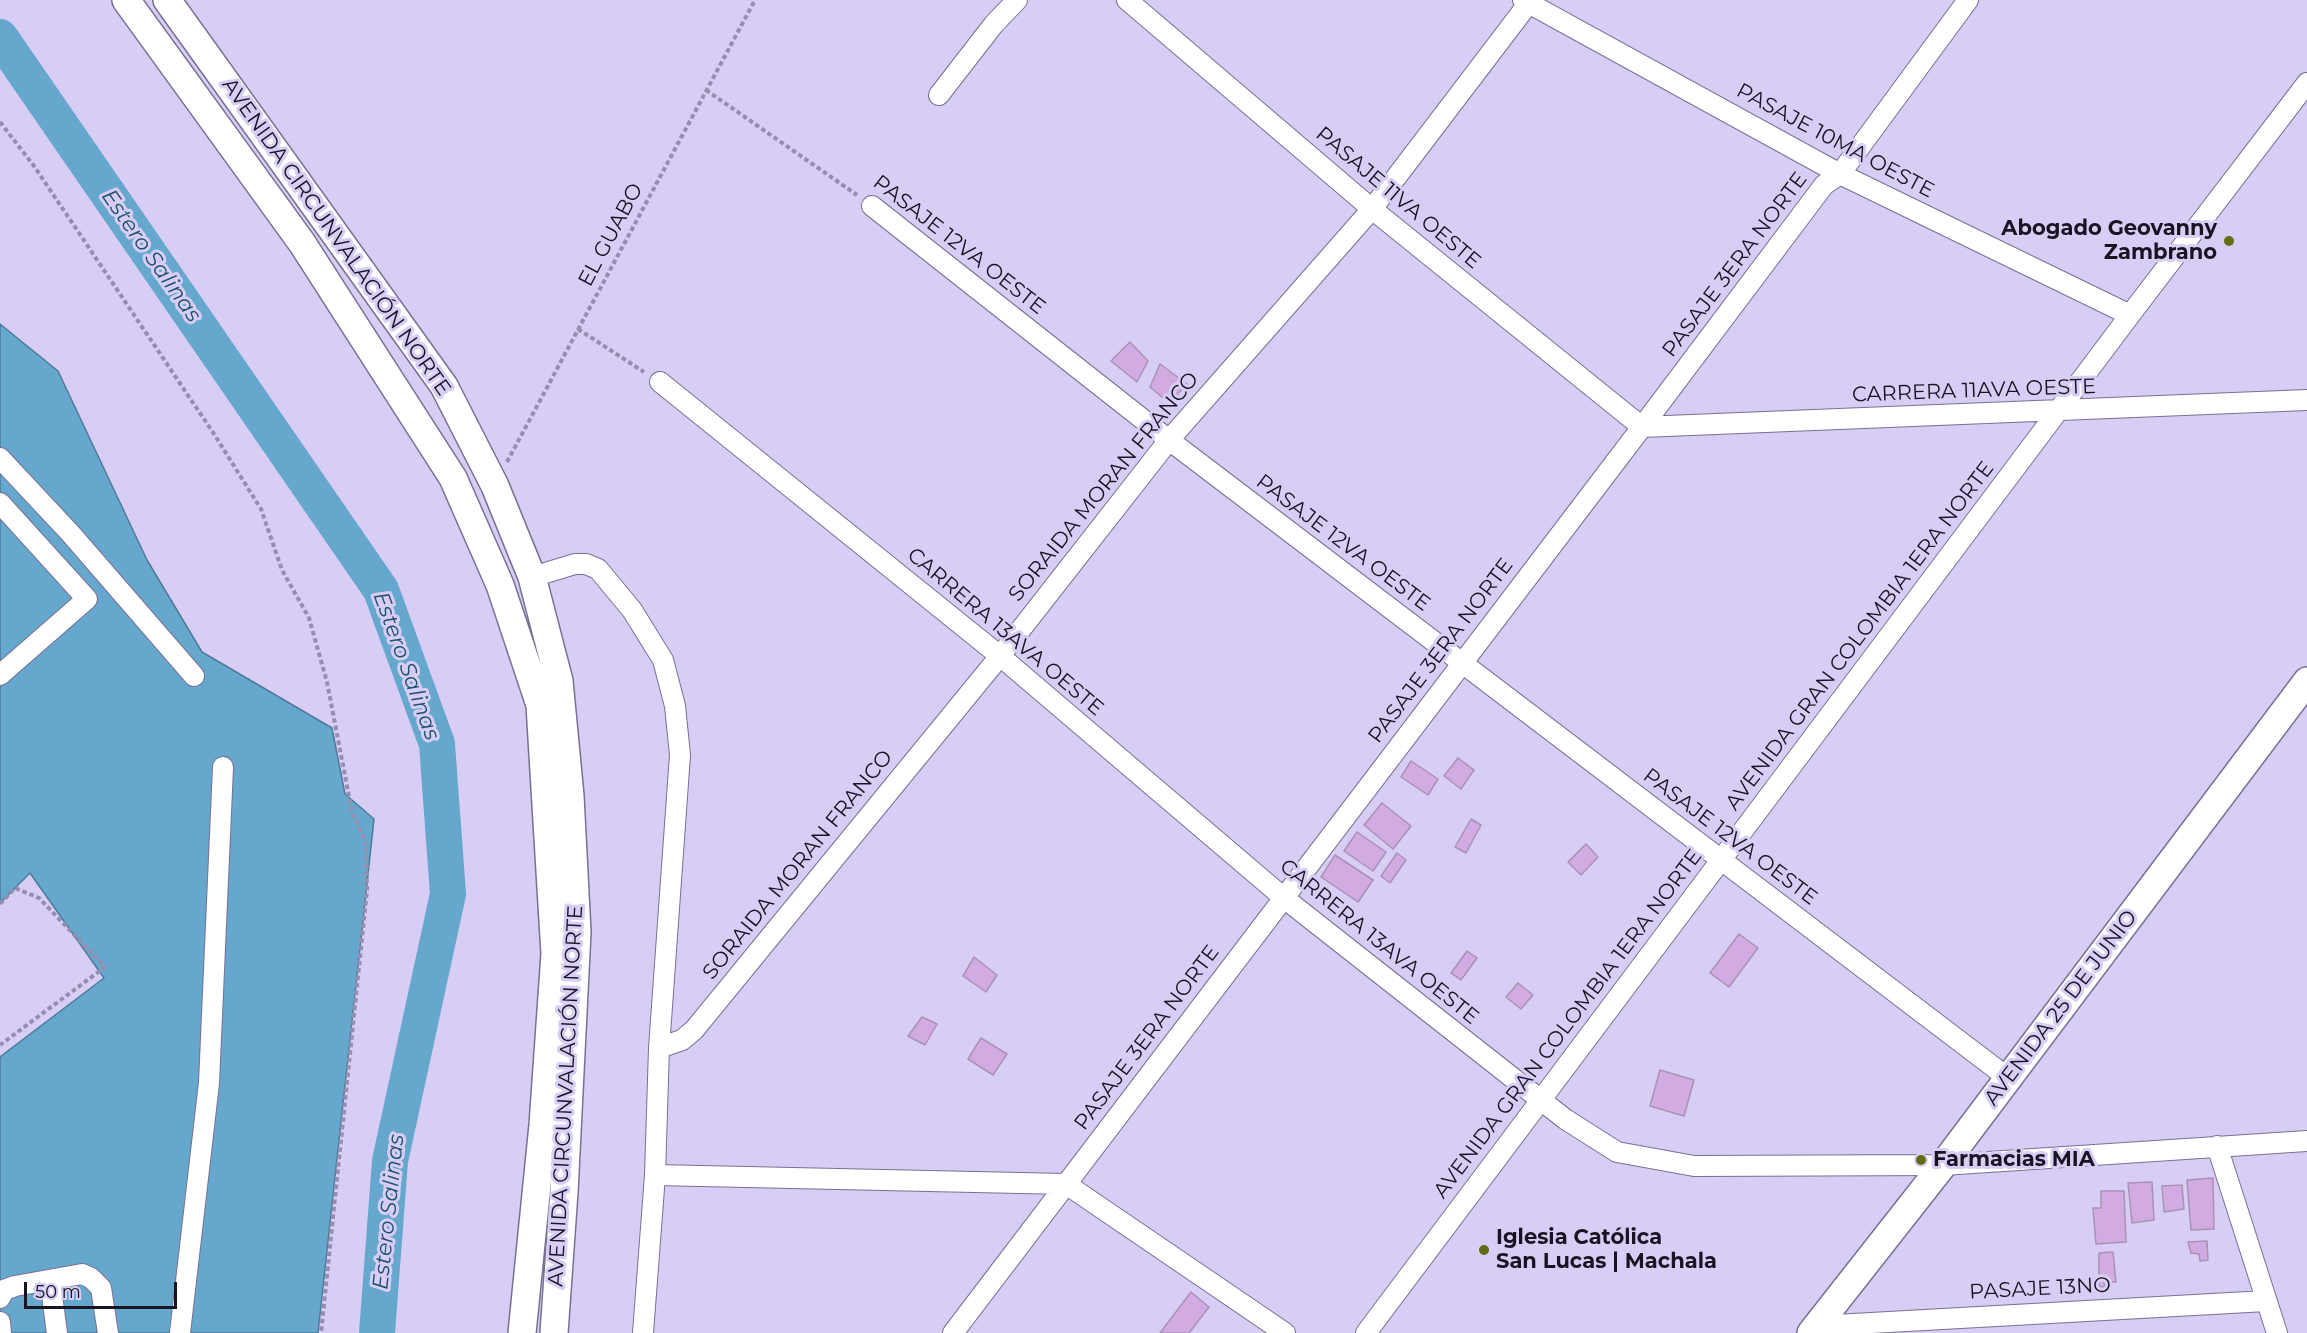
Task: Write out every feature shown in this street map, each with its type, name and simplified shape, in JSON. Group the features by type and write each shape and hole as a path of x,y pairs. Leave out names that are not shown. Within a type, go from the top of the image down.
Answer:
{"main road":[{"name":"AVENIDA CIRCUNVALACIÓN NORTE","path":"126,0 302,243 453,478 500,585 540,705 560,1043 554,1333"},
{"name":"AVENIDA CIRCUNVALACIÓN NORTE","path":"167,0 444,386 495,486 532,577 559,681 570,796 577,932 560,1043 543,1125 522,1333"},
{"path":"453,478 481,459"},
{"name":"AVENIDA 25 DE JUNIO","path":"1814,1329 1943,1165 2307,681"}],"street":[{"path":"939,95 994,24 1017,0"},
{"name":"PASAJE 11VA OESTE","path":"1127,0 1372,209 1642,427"},
{"name":"PASAJE 3ERA NORTE","path":"953,1333 1824,185 1840,174 1968,0"},
{"name":"SORAIDA MORAN FRANCO","path":"659,1048 682,1040 694,1030 1000,656 1169,440 1372,209 1528,1"},
{"name":"PASAJE 10MA OESTE","path":"1528,1 1840,174 2130,315"},
{"name":"AVENIDA GRAN COLOMBIA 1ERA NORTE","path":"1366,1333 2130,315 2307,83"},
{"name":"PASAJE 12VA OESTE","path":"873,206 1169,440 2008,1078"},
{"name":"CARRERA 13AVA OESTE","path":"660,382 1000,656 1284,898 1541,1101 1617,1152 1694,1166 1943,1165 2307,1140"},
{"name":"CARRERA 11AVA OESTE","path":"1642,427 2059,412 2307,400"},
{"path":"0,458 71,534 194,676"},
{"path":"0,503 87,599 0,675"},
{"path":"532,577 575,564 586,564 598,569 632,610 663,660 675,706 680,755 659,1048 655,1175 643,1333"},
{"path":"180,1333 208,1083 223,767"},
{"path":"2217,1146 2277,1333"},
{"path":"655,1175 1066,1184 1285,1333"},
{"path":"0,1298 4,1290 81,1274 91,1278 101,1288 108,1333"},
{"path":"50,1280 57,1333"},
{"name":"PASAJE 13NO","path":"1814,1329 2266,1300"},
{"path":"0,1322 1,1333"}],"path":[{"name":"EL GUABO","path":"495,486 755,0"},
{"name":"PASAJE 12VA OESTE","path":"706,90 873,206"},
{"path":"0,122 34,166 214,434 261,509 282,570 309,618 327,681 352,812 366,843 367,891 321,1333"},
{"path":"578,329 660,382"},
{"path":"0,904 15,888 39,898 105,967 0,1044"}],"water":[{"path":"0,324 58,371 147,560 202,652 332,728 345,794 374,819 318,1333 0,1333 0,1057 104,978 30,873 0,903"}],"building":[{"path":"1130,342 1148,361 1137,382 1111,361"},
{"path":"1160,364 1187,384 1169,403 1150,387"},
{"path":"1458,758 1474,770 1461,789 1444,776"},
{"path":"1411,761 1438,779 1428,795 1401,777"},
{"path":"1382,803 1411,826 1393,849 1364,825"},
{"path":"1471,819 1481,825 1466,853 1455,847"},
{"path":"1357,832 1386,852 1373,871 1344,851"},
{"path":"1586,844 1598,857 1581,875 1568,862"},
{"path":"1397,853 1406,860 1390,883 1381,876"},
{"path":"1335,855 1373,880 1358,902 1321,877"},
{"path":"1739,934 1758,948 1729,987 1710,973"},
{"path":"1467,951 1477,958 1461,980 1451,973"},
{"path":"974,957 997,975 986,992 963,976"},
{"path":"1518,983 1533,995 1521,1009 1506,997"},
{"path":"922,1017 937,1024 925,1045 908,1036"},
{"path":"981,1038 1007,1054 993,1075 968,1059"},
{"path":"1660,1070 1694,1080 1684,1116 1650,1106"},
{"path":"2213,1178 2214,1229 2191,1230 2187,1180"},
{"path":"2152,1182 2154,1220 2132,1223 2128,1183"},
{"path":"2182,1185 2184,1209 2164,1212 2162,1186"},
{"path":"2101,1191 2124,1191 2126,1242 2096,1244 2093,1208 2101,1208"},
{"path":"2207,1241 2208,1260 2200,1261 2199,1254 2191,1253 2188,1242"},
{"path":"2113,1252 2116,1282 2104,1281 2105,1287 2099,1287 2099,1253"},
{"path":"1191,1292 1209,1307 1189,1333 1160,1333"}],"waterway":[{"name":"Estero Salinas","path":"0,37 381,590 437,744 448,894 390,1161 377,1333"}],"place":[{"name":"Abogado Geovanny Zambrano","path":"2229,241"},
{"name":"Farmacias MIA","path":"1921,1160"},
{"name":"Iglesia Católica San Lucas | Machala","path":"1484,1250"}]}
